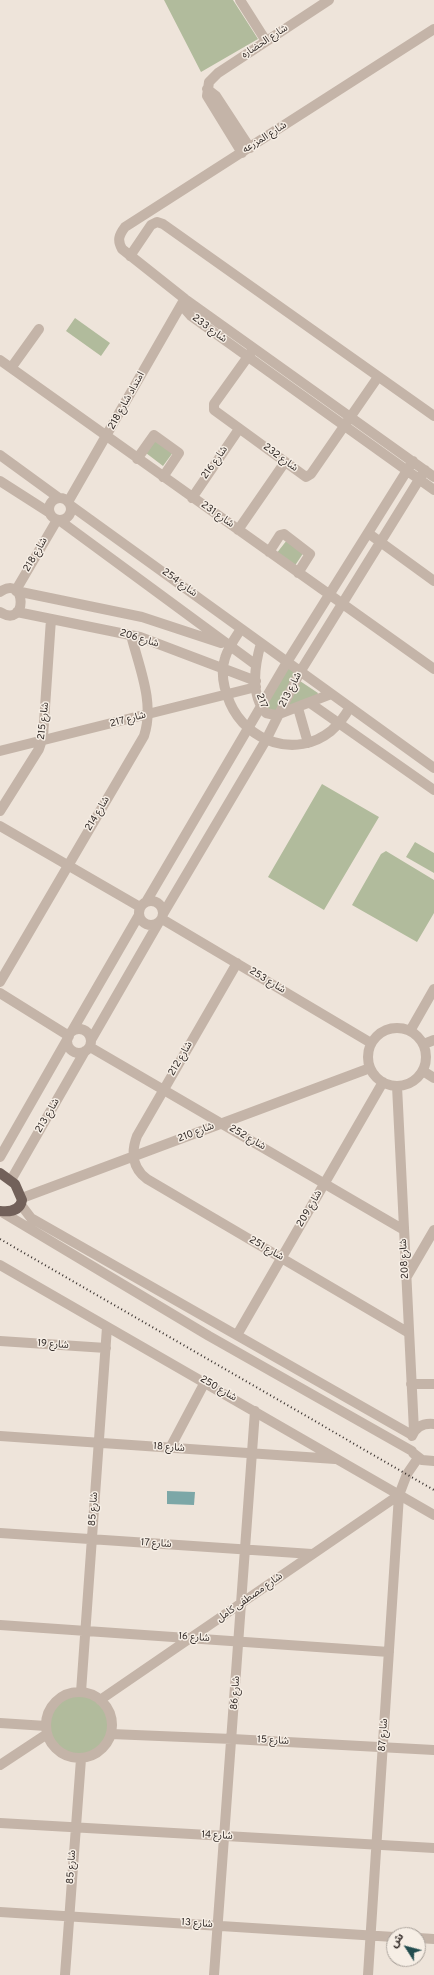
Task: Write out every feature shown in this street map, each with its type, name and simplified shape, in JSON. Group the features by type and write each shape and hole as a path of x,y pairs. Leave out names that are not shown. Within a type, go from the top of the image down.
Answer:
{"main road":[{"path":"0,1173 11,1180 18,1188 21,1202 14,1210 1,1211"}],"street":[{"path":"240,0 266,41"},
{"name":"شارع الحضاره","path":"246,150 209,100 207,89 213,77 329,0"},
{"name":"شارع المزرعه","path":"130,256 122,249 119,243 119,235 125,227 434,29"},
{"path":"185,299 130,256 151,225 157,222 163,224 434,416"},
{"name":"شارع 233","path":"434,477 185,299 184,308 186,312 434,490"},
{"name":"امتداد شارع 218","path":"66,502 106,438 185,299"},
{"path":"11,368 39,329"},
{"name":"شارع 232","path":"254,348 213,406 215,412 305,476 310,476 378,377"},
{"name":"شارع 231","path":"0,360 106,438 434,669"},
{"name":"شارع 216","path":"192,498 239,429"},
{"path":"137,460 154,436 167,444 180,453 162,477"},
{"name":"شارع 254","path":"0,455 287,662"},
{"name":"شارع 213","path":"0,1157 142,908 261,705 413,461"},
{"path":"238,530 285,462"},
{"name":"شارع 213","path":"11,1180 161,918 266,740 300,672 425,470"},
{"name":"شارع 254","path":"1,482 55,518 256,665"},
{"path":"66,502 71,510 69,516 64,520 55,518 51,504 66,502"},
{"name":"شارع 218","path":"16,591 55,518"},
{"path":"368,533 434,581"},
{"path":"269,552 280,535 284,534 310,554 298,573"},
{"path":"0,591 9,588 16,591 142,617 230,646"},
{"path":"16,591 22,599 22,603 17,612"},
{"name":"شارع 206","path":"1,614 10,615 17,612 131,635 223,669 256,684"},
{"name":"شارع 215","path":"0,811 42,742 51,619"},
{"path":"241,629 225,657 223,669 226,694 235,713 248,729 258,737 280,744 294,745 308,743 330,732 350,708"},
{"name":"شارع 214","path":"0,982 67,865 141,742 146,729 149,706 131,635"},
{"name":"217","path":"261,643 256,665 256,684 261,705 270,715 279,714 298,708 331,694"},
{"path":"287,662 434,768"},
{"name":"شارع 217","path":"0,751 42,742 226,694 256,684"},
{"path":"310,702 434,790"},
{"path":"298,708 308,743"},
{"path":"0,826 142,908"},
{"path":"153,900 162,908 161,918 153,925 147,924 142,920 142,908 153,900"},
{"name":"شارع 253","path":"161,918 372,1044"},
{"name":"شارع 212","path":"134,1156 133,1150 137,1136 236,963"},
{"path":"410,1030 434,989"},
{"path":"0,994 69,1035"},
{"path":"395,1028 410,1030 424,1044 426,1058 422,1071 416,1079 407,1084 397,1086 383,1082 370,1068 368,1056 372,1044 376,1037 388,1029 395,1028"},
{"path":"79,1029 86,1030 89,1046 77,1052 71,1049 69,1035 79,1029"},
{"path":"424,1044 434,1040"},
{"name":"شارع 252","path":"89,1046 404,1230"},
{"name":"شارع 210","path":"21,1202 134,1156 370,1068"},
{"path":"422,1071 434,1078"},
{"name":"شارع 209","path":"237,1334 383,1082"},
{"name":"شارع 208","path":"397,1086 413,1433 410,1442 415,1454"},
{"name":"شارع 251","path":"134,1156 137,1170 147,1179 409,1333"},
{"path":"21,1202 31,1218 413,1433 418,1427 431,1424 434,1414"},
{"path":"1,1211 209,1336 415,1454 433,1462"},
{"path":"406,1278 434,1230"},
{"name":"شارع 250","path":"0,1266 434,1514"},
{"name":"شارع 85","path":"81,1692 108,1327"},
{"name":"شارع 19","path":"0,1341 106,1348"},
{"path":"170,1448 205,1382"},
{"path":"411,1384 434,1384"},
{"name":"شارع 86","path":"214,1975 255,1411"},
{"name":"شارع 18","path":"0,1436 339,1459"},
{"name":"شارع 87","path":"368,1975 399,1494 415,1454"},
{"name":"شارع مصطفى كامل","path":"100,1700 242,1604 399,1494"},
{"name":"شارع 17","path":"0,1533 312,1554"},
{"name":"شارع 16","path":"0,1625 389,1652"},
{"path":"81,1692 94,1696 100,1700 107,1707 111,1715 111,1734 105,1747 100,1752 88,1758 81,1759 72,1758 60,1752 50,1742 47,1730 48,1714 54,1704 63,1696 81,1692"},
{"path":"0,1723 47,1730"},
{"path":"0,1765 47,1730"},
{"name":"شارع 15","path":"111,1734 434,1750"},
{"name":"شارع 85","path":"64,1975 81,1759"},
{"name":"شارع 14","path":"0,1823 434,1848"},
{"name":"شارع 13","path":"0,1912 386,1936"}],"green space":[{"path":"164,0 233,0 258,39 201,72"},
{"path":"75,318 110,343 101,356 66,331"},
{"path":"156,439 174,451 163,466 146,453"},
{"path":"287,540 304,552 294,567 276,554"},
{"path":"287,667 297,673 277,713 273,713 264,705"},
{"path":"300,681 318,693 317,695 283,710"},
{"path":"322,784 379,817 324,910 268,877"},
{"path":"415,842 434,853 434,873 406,857"},
{"path":"386,851 434,880 434,913 417,942 352,905 381,854"},
{"path":"72,1695 84,1695 95,1700 103,1708 108,1719 106,1737 95,1750 84,1755 72,1755 61,1750 53,1742 48,1731 48,1719 53,1708 61,1700"}],"water":[{"path":"167,1491 195,1492 194,1505 167,1504"}],"railway":[{"path":"0,1239 434,1490"}]}
